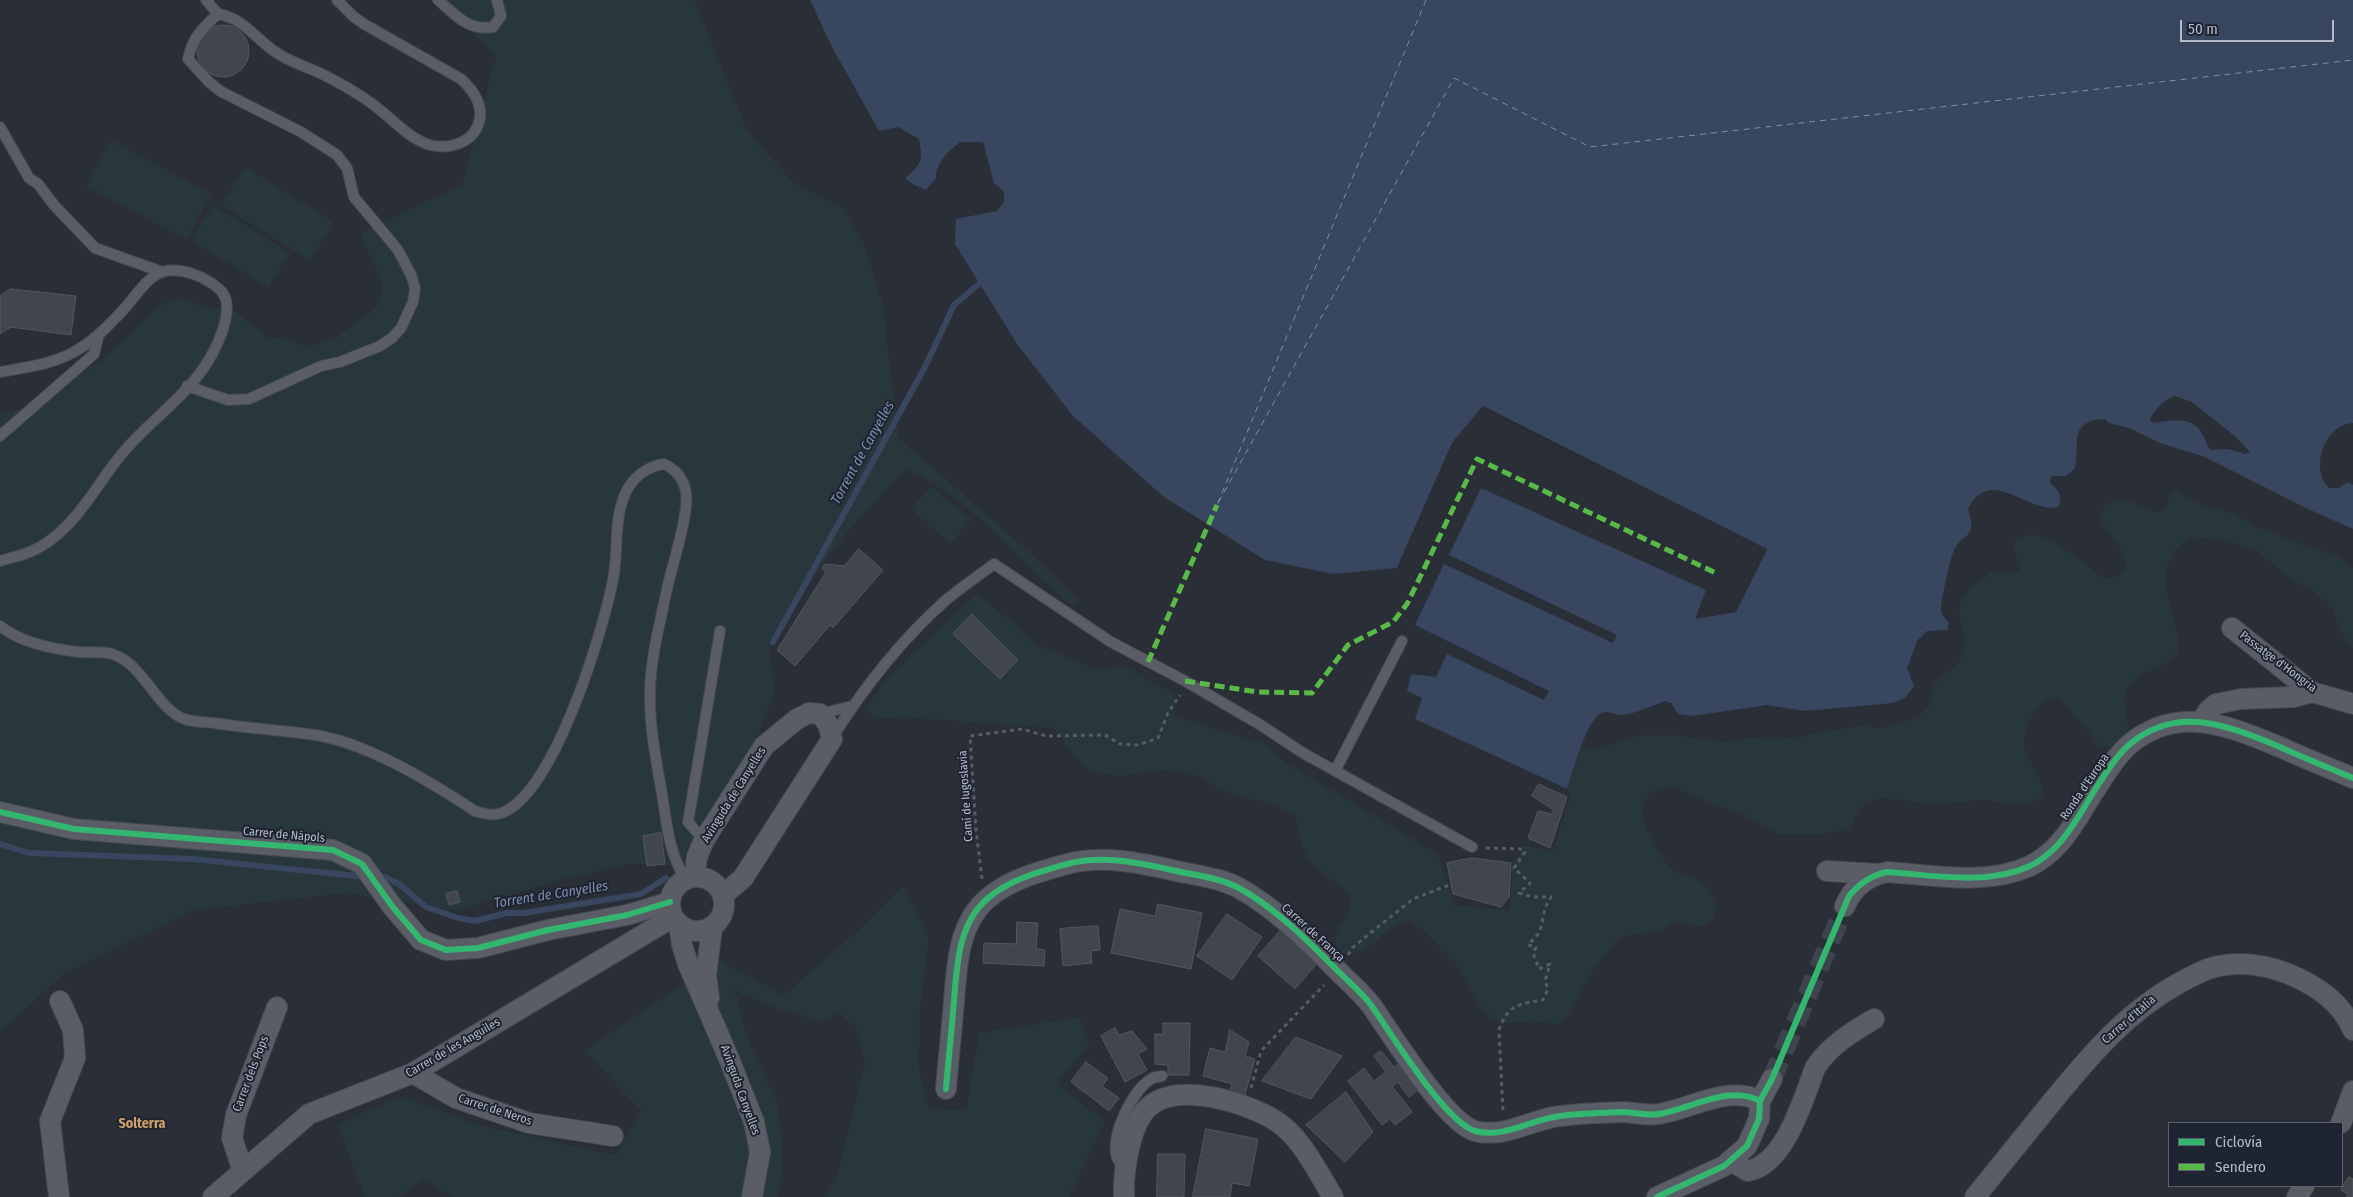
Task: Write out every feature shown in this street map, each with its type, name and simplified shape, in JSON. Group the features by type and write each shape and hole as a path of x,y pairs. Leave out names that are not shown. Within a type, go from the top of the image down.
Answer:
{"street":[{"name":"Passatge d'Hongria","path":"2232,628 2312,692 2353,704"},
{"path":"2202,721 2208,711 2216,704 2241,699 2294,696 2312,692"},
{"name":"Avinguda de Canyelles","path":"690,878 704,840 764,746 797,719 809,713 820,714"},
{"path":"723,895 743,878 832,739 828,724 820,714"},
{"name":"Ronda d'Europa","path":"1827,871 1877,874 1887,872 1972,878 1995,876 2030,866 2051,853 2065,837 2114,760 2129,745 2142,736 2177,722 2202,721 2250,735 2353,778"},
{"name":"Carrer de Nàpols","path":"0,812 74,829 333,850 362,864 392,906 421,940 446,950 478,948 548,930 627,915 674,914"},
{"name":"Carrer de França","path":"946,1089 959,950 967,927 987,899 1030,874 1077,862 1106,860 1135,862 1206,877 1240,888 1272,911 1307,940 1368,1002 1408,1060 1451,1115 1464,1127 1476,1131 1505,1131 1558,1116 1622,1112 1658,1114 1731,1095 1754,1098 1760,1101"},
{"path":"1845,906 1849,896 1859,884 1877,874"},
{"path":"690,878 712,881 723,895 723,913 712,928 700,931 689,930 674,914 678,885 690,878"},
{"name":"Avinguda Canyelles","path":"674,914 688,964 730,1060 755,1130 760,1152 752,1197"},
{"name":"Carrer de les Anguiles","path":"213,1197 309,1114 412,1073 674,914"},
{"name":"Avinguda Canyelles","path":"710,1015 706,975 712,928"},
{"name":"Carrer d'Itàlia","path":"1975,1197 2091,1054 2140,1008 2200,972 2235,964 2255,964 2275,968 2310,983 2326,995 2348,1020 2353,1030"},
{"path":"59,1197 50,1121 75,1058 73,1030 60,1001"},
{"name":"Carrer dels Pops","path":"243,1171 232,1138 236,1115 277,1007"},
{"path":"1732,1160 1748,1171 1765,1164 1790,1132 1815,1068 1821,1059 1844,1037 1874,1019"},
{"name":"Carrer de Neros","path":"412,1073 456,1098 529,1123 613,1136"},
{"path":"1657,1197 1732,1160 1747,1146 1755,1133 1759,1118 1760,1101 1772,1079"},
{"path":"2340,1122 2353,1091"},
{"path":"1124,1197 1126,1174 1136,1124 1144,1111 1162,1099 1204,1096 1246,1105 1276,1121 1292,1134 1334,1197"}],"lane":[{"path":"206,0 218,14 230,16 252,31 272,50 293,63 343,85 375,106 418,140 442,147 456,145 470,139 478,128 480,114 478,101 471,89 461,78 354,17 337,0"},
{"path":"438,0 456,17 480,29 493,27 501,16 497,0"},
{"path":"187,386 228,400 249,399 321,366 367,352 380,346 397,333 408,315 414,295 410,275 398,250 354,197 347,168 337,155 308,136 220,91 208,82 188,59 191,44 198,33 218,14"},
{"path":"0,127 29,178 38,184 54,205 95,248 162,272 183,272 206,279 221,290 227,303 226,320 216,344 200,373 121,454 82,509 53,538 32,553 0,561"},
{"path":"0,372 64,358 81,349 99,334 149,280 162,272"},
{"path":"0,436 94,354 99,334"},
{"path":"0,626 7,632 28,641 55,649 111,654 124,659 164,703 184,719 261,731 310,734 324,737 366,750 405,769 476,811 498,814 512,807 527,794 547,766 578,696 604,614 614,573 616,538 626,492 644,470 664,464 673,468 682,478 686,494 682,524 655,643 650,691 654,754 668,834 675,862 690,878"},
{"path":"832,739 852,706 895,652 944,602 994,564 1111,642 1185,682 1335,771 1472,847"},
{"path":"704,840 688,822 720,631"},
{"path":"1335,771 1402,641"},
{"path":"820,714 852,706"},
{"path":"1126,1174 1117,1157 1117,1136 1121,1120 1135,1095 1145,1084 1151,1078 1162,1076"}],"path":[{"path":"1472,847 1522,849 1525,852 1514,868 1530,883 1519,893 1533,897 1551,897 1545,908 1540,932 1528,945 1536,947 1533,953 1539,969 1550,964 1545,982 1548,989 1543,1000 1514,1006 1503,1018 1498,1030 1501,1099 1505,1131"}],"shaded area":[{"path":"440,0 695,0 748,132 795,184 843,208 863,241 883,305 898,437 1036,558 1078,600 1073,606 974,513 930,481 906,469 848,531 827,558 771,645 770,657 775,690 759,733 680,865 627,864 564,879 456,911 346,893 194,910 65,973 0,1032 0,415 28,406 97,363 118,346 156,308 167,301 182,298 208,308 221,307 235,311 267,337 283,339 309,347 335,338 376,307 381,296 382,283 360,234 462,184 496,56"},
{"path":"111,140 211,194 187,240 86,186"},
{"path":"245,167 334,222 310,261 221,205"},
{"path":"213,205 290,253 268,288 191,240"},
{"path":"931,486 971,520 950,544 911,509"},
{"path":"2177,491 2206,508 2234,513 2258,528 2339,557 2353,568 2353,649 2340,630 2333,609 2311,589 2291,580 2256,550 2221,540 2189,538 2175,551 2165,571 2165,585 2177,633 2178,653 2166,664 2139,676 2128,687 2124,700 2130,733 2115,746 2100,746 2068,707 2057,697 2043,703 2033,714 2024,738 2027,755 2044,793 2041,799 2028,804 2008,804 1986,800 1936,804 1881,798 1868,801 1858,810 1850,830 1822,834 1778,834 1736,811 1707,802 1679,789 1672,787 1651,792 1643,802 1643,815 1647,830 1668,865 1675,871 1697,880 1709,889 1716,904 1714,918 1703,926 1696,927 1675,921 1663,929 1620,937 1595,967 1568,1016 1562,1022 1556,1024 1534,1021 1506,1023 1492,1018 1481,1008 1459,968 1422,929 1410,920 1393,928 1367,948 1349,954 1341,953 1335,938 1347,915 1350,900 1348,895 1345,890 1316,868 1308,858 1301,842 1296,817 1268,803 1238,796 1219,789 1202,777 1171,769 1120,776 1090,770 1077,760 1061,735 1052,728 900,717 877,719 864,710 886,680 976,594 1012,621 1035,644 1095,669 1124,666 1174,694 1174,716 1265,744 1285,762 1439,855 1454,905 1510,910 1512,865 1525,845 1553,852 1571,795 1567,789 1581,749 1597,749 1632,737 1645,735 1673,735 1728,742 1749,738 1784,739 1860,726 1881,728 1917,718 1931,704 1934,684 1957,663 1964,651 1965,644 1959,606 1967,592 1992,571 2013,575 2021,570 2013,544 2016,538 2034,535 2047,539 2080,559 2096,573 2112,578 2126,569 2121,552 2104,527 2099,514 2107,505 2115,500 2122,499 2145,509 2162,512 2171,492"},
{"path":"903,886 929,936 920,1009 919,1068 930,1111 966,1109 979,1033 1080,1017 1090,1044 1056,1083 1105,1121 1069,1197 826,1197 837,1175 865,1062 857,1028 839,1013 823,1022 781,1010 735,991 749,1042 778,1103 782,1175 778,1197 453,1197 423,1180 399,1197 365,1197 337,1124 402,1096 475,1124 615,1155 641,1111 585,1051 679,986 720,961 784,995 864,925"}],"water":[{"path":"810,0 2353,0 2353,423 2343,425 2328,439 2320,459 2320,470 2323,480 2329,488 2339,488 2348,482 2353,485 2353,529 2308,509 2205,457 2160,443 2129,428 2109,423 2105,419 2093,421 2085,424 2078,435 2075,468 2066,476 2051,476 2050,483 2060,496 2058,507 2034,504 1998,490 1987,491 1977,496 1968,509 1971,519 1970,531 1953,553 1942,600 1942,612 1949,623 1947,630 1927,631 1917,641 1907,668 1914,686 1906,697 1893,703 1805,711 1767,705 1692,716 1678,714 1671,703 1665,701 1626,715 1605,712 1596,717 1585,735 1567,789 1415,719 1422,698 1407,691 1411,674 1436,677 1447,654 1544,700 1549,691 1415,625 1444,564 1613,643 1617,635 1449,555 1481,488 1706,590 1695,619 1736,612 1767,549 1483,406 1452,443 1397,568 1333,574 1265,560 1164,497 1073,416 1017,344 955,244 956,219 997,211 1004,202 1004,192 994,183 983,142 960,142 940,162 936,178 926,190 914,185 905,178 915,169 920,161 919,139 898,127 879,131 833,49","holes":["2175,396 2192,402 2236,437 2250,452 2245,454 2228,449 2212,450 2200,430 2189,422 2176,420 2154,423 2150,420 2154,412 2172,397"]}],"pier":[{"path":"1483,406 1767,549 1736,612 1712,616 1713,613 1734,610 1764,550 1483,409 1454,444 1399,569 1396,570 1452,443"}],"building":[{"path":"223,25 233,27 241,33 247,41 249,51 247,61 241,69 233,75 223,77 213,75 205,69 199,61 197,51 199,41 205,33 213,27"},
{"path":"11,289 76,296 71,335 11,327 0,334 0,296"},
{"path":"859,549 883,570 833,628 830,625 795,666 777,650 826,572 822,568 825,564 844,566"},
{"path":"972,614 1018,660 1000,679 953,634"},
{"path":"1539,784 1567,797 1550,848 1528,838 1538,811 1552,814 1554,810 1532,796"},
{"path":"661,833 665,864 647,866 643,836"},
{"path":"1472,858 1511,863 1509,897 1501,907 1453,894 1447,863"},
{"path":"457,891 460,902 449,905 446,894"},
{"path":"1158,904 1202,913 1191,969 1111,953 1120,909 1155,916"},
{"path":"1227,914 1262,937 1232,980 1197,956"},
{"path":"1017,922 1038,923 1036,949 1045,950 1044,966 983,963 984,943 1016,944"},
{"path":"1098,926 1100,950 1091,951 1092,963 1063,966 1060,929"},
{"path":"1282,929 1319,961 1295,989 1258,956"},
{"path":"1163,1023 1190,1023 1189,1075 1168,1075 1168,1065 1155,1064 1155,1034 1163,1034"},
{"path":"1115,1028 1119,1035 1132,1031 1147,1049 1138,1054 1147,1070 1125,1082 1101,1036"},
{"path":"1230,1030 1249,1042 1245,1056 1255,1059 1245,1095 1230,1091 1232,1084 1203,1076 1210,1048 1225,1052"},
{"path":"1296,1037 1342,1056 1311,1099 1262,1081"},
{"path":"1381,1051 1394,1067 1401,1062 1421,1088 1409,1097 1398,1082 1392,1086 1412,1112 1395,1125 1390,1119 1382,1125 1348,1081 1364,1068 1374,1081 1386,1072 1374,1056"},
{"path":"1086,1062 1108,1078 1102,1086 1119,1098 1109,1111 1071,1082"},
{"path":"1346,1092 1373,1132 1345,1162 1306,1125"},
{"path":"1206,1129 1258,1139 1249,1186 1232,1183 1230,1197 1193,1197"},
{"path":"1158,1154 1185,1154 1184,1197 1157,1197"},
{"path":"2349,1177 2353,1179 2353,1197 2346,1197 2348,1194 2341,1190"}],"waterway":[{"name":"Torrent de Canyelles","path":"773,642 924,369 954,305 980,283"},
{"name":"Torrent de Canyelles","path":"0,844 29,853 193,859 366,877"},
{"name":"Torrent de Canyelles","path":"376,877 385,877 399,884 426,907 458,918 475,921 507,913 524,913 641,894 666,878"}],"ferry route":[{"path":"1426,0 1217,505 1454,78 1590,147 2353,60"}],"tunnel":[{"path":"1772,1079 1845,906"}],"marked path":[{"path":"1185,681 1257,692 1312,693 1348,645 1393,622 1407,604 1477,459 1718,574"},
{"path":"1148,662 1217,505"}],"cycle path":[{"path":"1657,1197 1724,1166 1747,1146 1759,1119 1760,1101 1772,1079 1849,896 1866,881 1876,875 1887,872 1959,878 1996,876 2030,866 2051,852 2067,834 2106,773 2125,749 2148,732 2167,725 2185,722 2223,726 2261,739 2353,778"},
{"path":"0,812 74,829 333,850 362,864 392,906 421,940 446,950 478,948 548,930 627,915 670,902"},
{"path":"946,1089 957,967 963,937 977,910 996,892 1025,877 1081,861 1110,860 1139,863 1218,880 1239,888 1267,906 1305,938 1364,996 1434,1095 1463,1124 1475,1131 1486,1133 1507,1131 1549,1118 1575,1114 1621,1112 1659,1114 1723,1096 1748,1096 1760,1101"}],"district":[{"name":"Solterra","path":"142,1124"}]}
